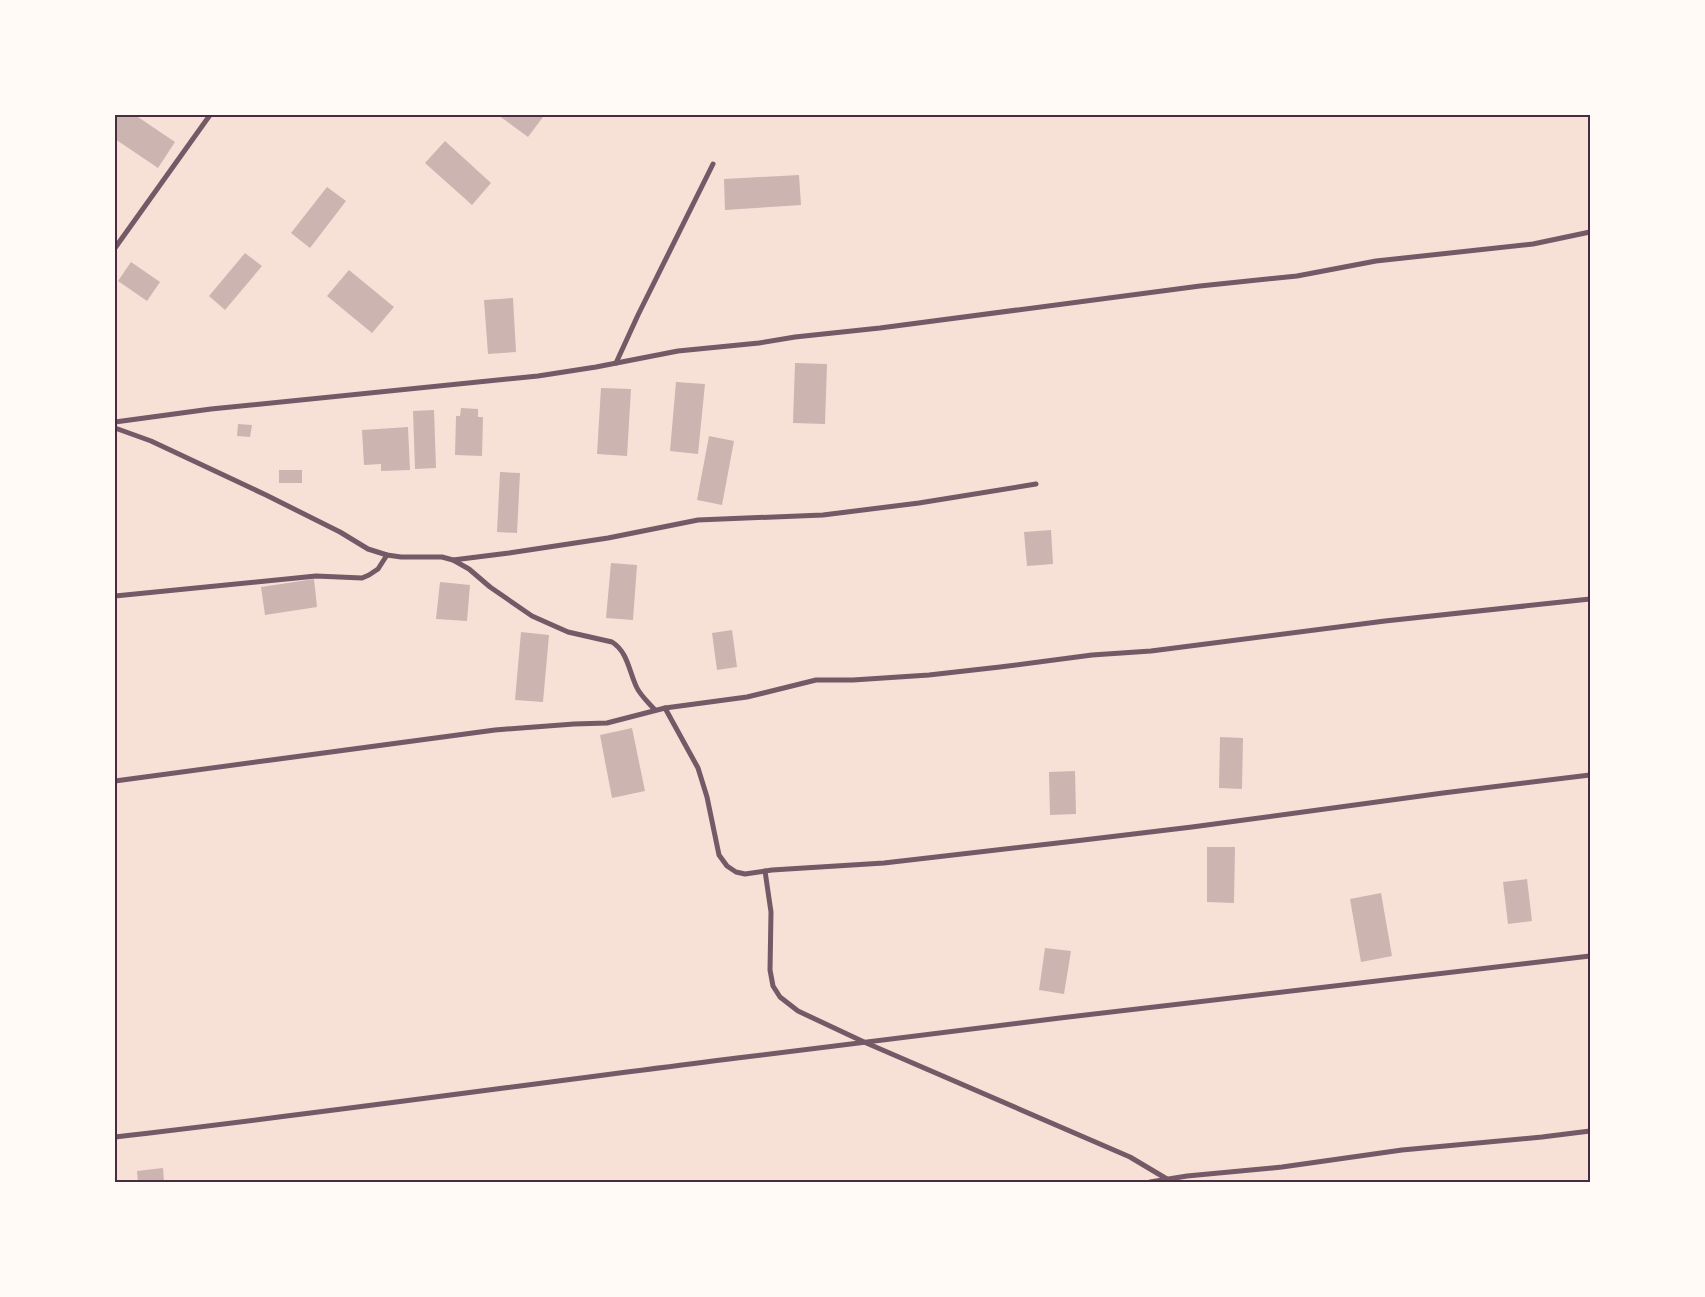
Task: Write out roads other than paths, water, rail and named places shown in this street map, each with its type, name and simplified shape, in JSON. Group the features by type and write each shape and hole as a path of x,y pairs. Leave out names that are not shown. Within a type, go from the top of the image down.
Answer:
{"street":[{"path":"115,248 210,115"},
{"path":"616,363 713,164"},
{"path":"115,422 211,409 538,376 678,351 758,343 1297,276 1376,261 1533,244 1590,232"},
{"path":"115,428 151,441 266,495 368,548 388,555 414,558 442,557 453,560 469,569 490,587 532,616 568,632 612,642 617,645 626,660 637,688 655,710"},
{"path":"453,560 608,538 698,520 823,515 1036,484"},
{"path":"115,596 316,576 362,578 378,569 388,555"},
{"path":"115,781 495,730 574,724 608,724 655,710 747,697 816,680 862,679 992,668 1092,655 1151,651 1386,621 1590,599"},
{"path":"666,708 698,768 708,797 719,855 727,866 736,872 745,874 884,863 1027,847 1192,827 1443,792 1590,775"},
{"path":"765,871 771,912 770,970 773,986 780,997 798,1011 864,1042 1130,1158 1171,1180"},
{"path":"115,1137 310,1114 864,1042 1590,956"},
{"path":"1150,1182 1282,1167 1402,1150 1590,1131"}]}
